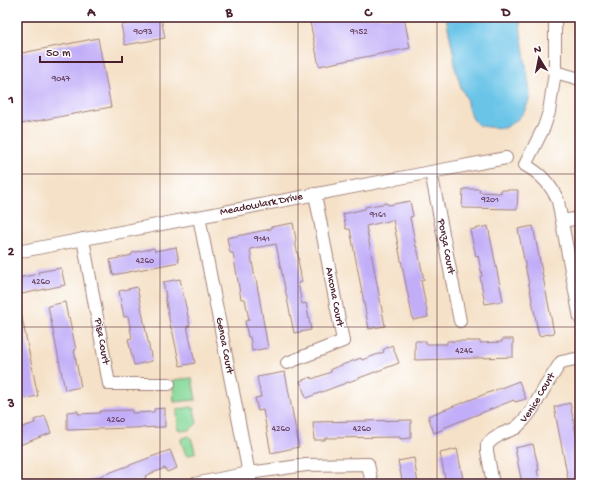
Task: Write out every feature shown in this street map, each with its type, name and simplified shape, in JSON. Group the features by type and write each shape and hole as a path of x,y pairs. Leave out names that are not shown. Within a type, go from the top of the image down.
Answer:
{"street":[{"path":"555,17 555,72 550,112 525,165 539,174 551,188 558,201 580,318"},
{"path":"555,72 580,79"},
{"name":"Meadowlark Drive","path":"17,252 506,158"},
{"name":"Ponza Court","path":"431,172 460,321"},
{"name":"Ancona Court","path":"287,363 343,341 315,194"},
{"name":"Genoa Court","path":"199,217 250,479"},
{"path":"562,221 580,218"},
{"name":"Pisa Court","path":"82,239 109,384 169,384"},
{"name":"Venice Court","path":"493,484 487,445 501,434 516,428 525,419 561,362 580,358"},
{"path":"194,484 250,479 306,466 368,464 372,484"}],"green space":[{"path":"192,378 196,400 174,402 173,380"},
{"path":"191,407 194,409 197,423 189,430 184,431 178,429 177,411"},
{"path":"189,436 191,438 195,453 187,456 181,439"}],"water":[{"path":"446,17 520,17 530,98 525,110 519,118 505,128 478,125 473,119 455,68"}],"building":[{"path":"309,17 404,17 410,48 319,66"},
{"path":"161,18 165,38 125,45 121,25"},
{"path":"98,38 111,107 21,124 17,105 17,54"},
{"path":"463,189 480,189 479,192 501,193 501,190 518,190 517,209 462,208"},
{"path":"410,201 413,216 410,217 424,280 421,280 428,317 413,320 393,220 366,226 385,326 369,329 350,229 346,229 343,214 365,209 365,207"},
{"path":"293,223 302,282 298,283 302,304 306,303 311,330 294,333 276,244 250,249 268,348 252,351 250,337 248,337 245,321 249,320 245,299 241,299 233,253 230,253 227,238"},
{"path":"488,226 503,301 485,304 478,255 476,256 470,230"},
{"path":"533,226 554,333 539,336 518,229"},
{"path":"176,247 179,262 113,275 110,260 154,248 155,251"},
{"path":"61,268 65,285 17,295 17,278"},
{"path":"180,279 190,326 187,326 195,363 180,366 171,329 163,282"},
{"path":"137,287 152,361 134,365 128,339 132,338 128,316 124,317 119,291"},
{"path":"65,302 76,350 74,350 81,387 65,390 48,306"},
{"path":"17,313 21,313 38,396 21,399 17,381"},
{"path":"502,339 513,339 513,357 415,360 415,341 426,341 426,344 447,344 447,341 480,341 480,343 502,342"},
{"path":"392,345 399,363 306,398 300,381 311,377 312,379 331,372 331,369 361,358 362,360 384,352 383,350"},
{"path":"285,372 299,447 271,453 263,410 258,411 255,398 261,397 257,377"},
{"path":"519,381 526,399 515,402 514,400 434,433 428,416"},
{"path":"570,403 580,454 580,484 569,484 554,407"},
{"path":"165,408 165,427 67,430 67,412 78,411 78,414 100,413 100,411 132,410 132,413 154,412 154,409"},
{"path":"45,416 51,433 17,446 17,429 35,423 34,420"},
{"path":"411,420 411,438 325,438 325,440 314,440 313,422"},
{"path":"533,444 539,470 537,470 540,484 522,484 515,448"},
{"path":"457,449 464,484 446,484 440,453"},
{"path":"170,450 177,468 167,472 165,468 130,484 82,484 82,483"},
{"path":"414,458 418,484 403,484 398,461"}]}
